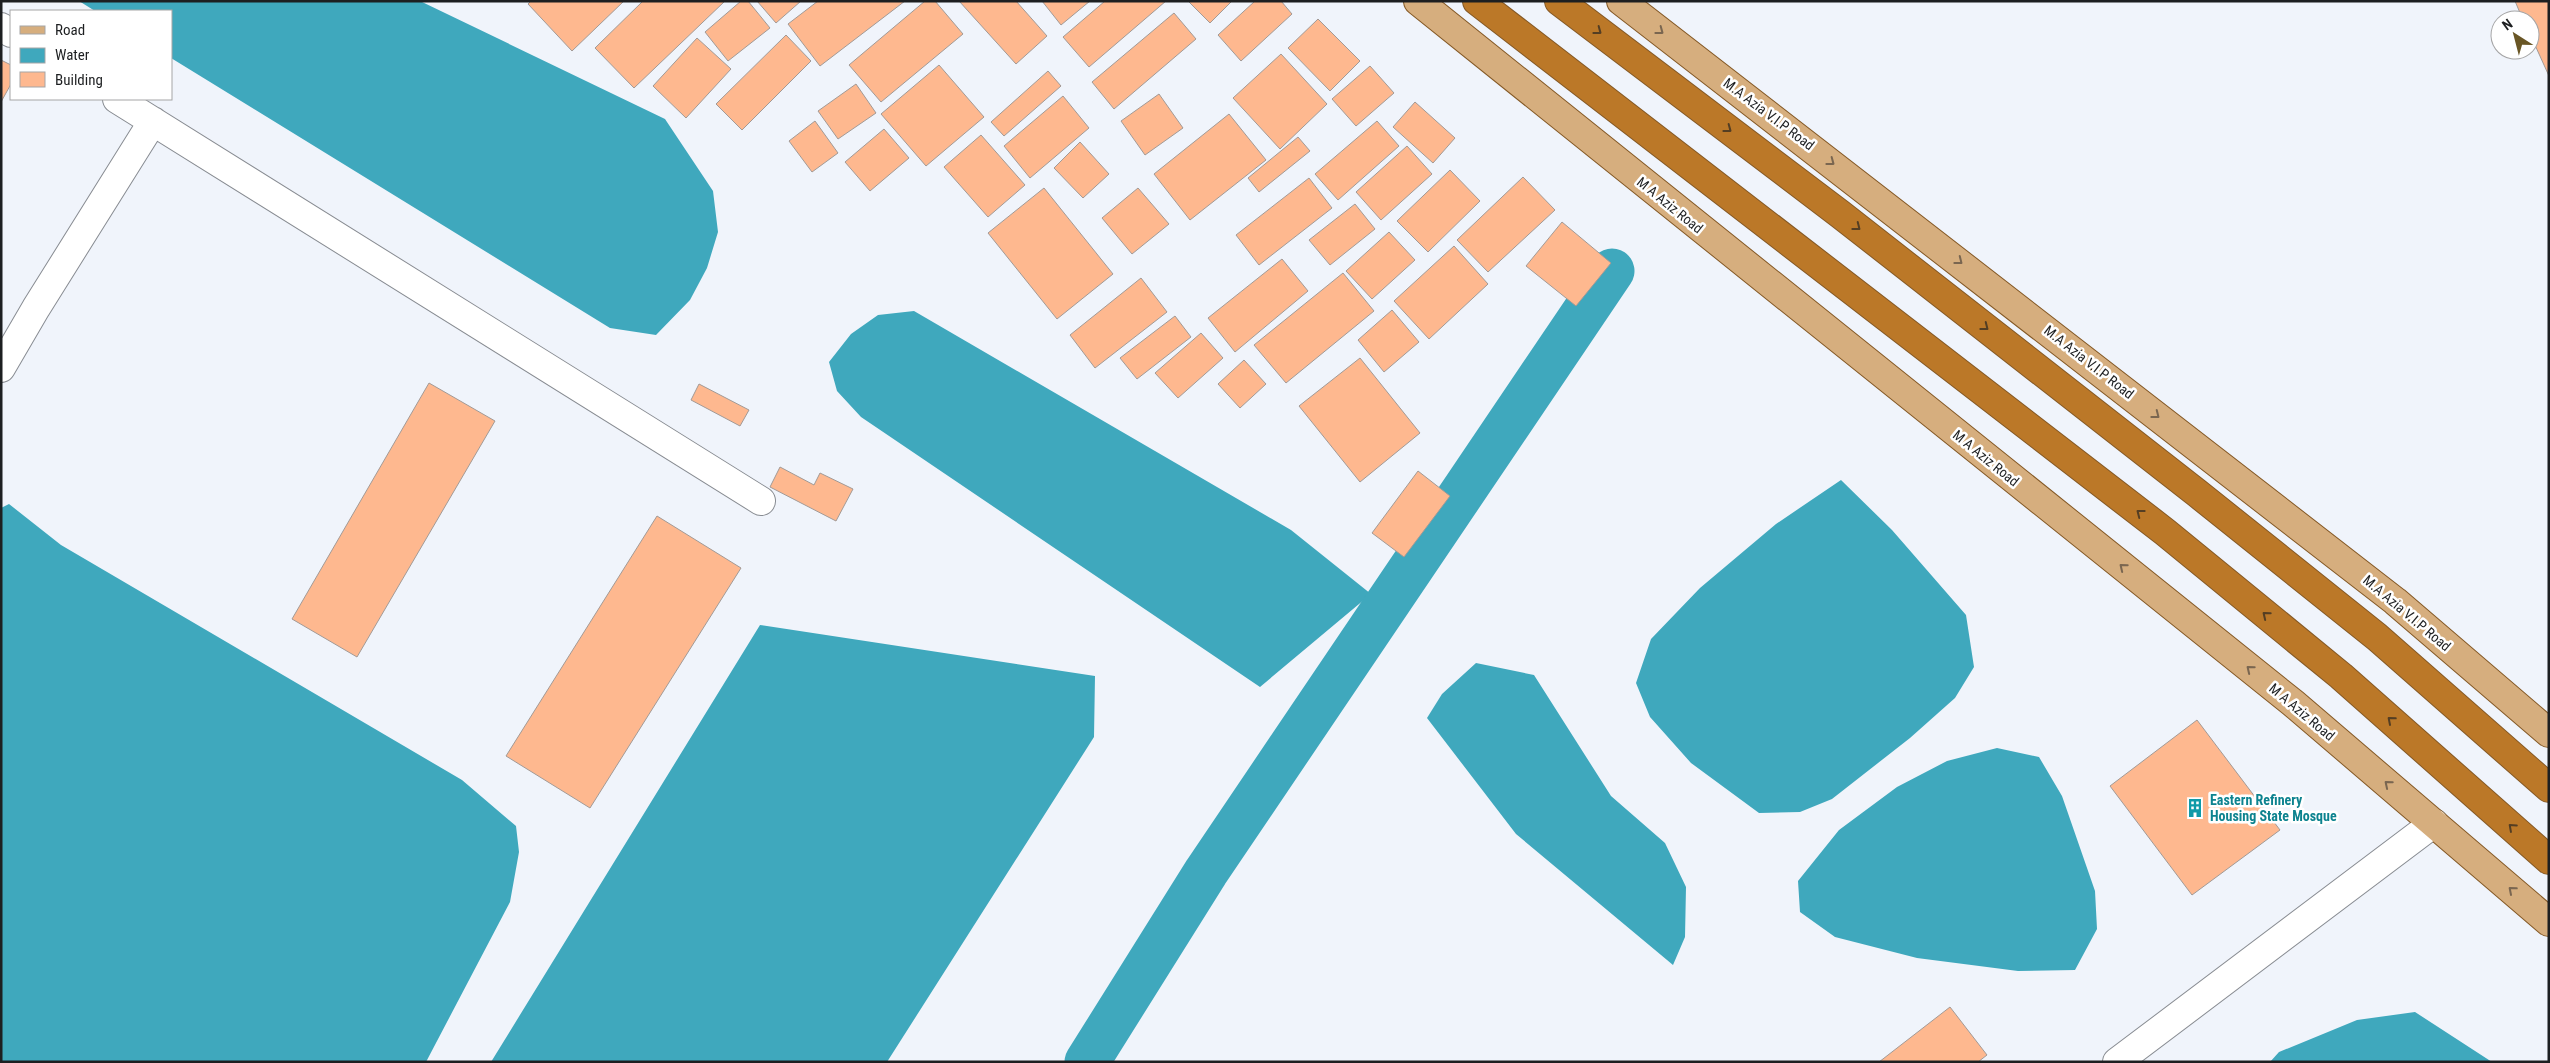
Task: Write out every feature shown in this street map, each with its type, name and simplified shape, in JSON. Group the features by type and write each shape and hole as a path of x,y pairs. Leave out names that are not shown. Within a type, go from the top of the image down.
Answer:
{"highway":[{"path":"1477,1 2165,532 2341,676 2549,860"},
{"path":"1559,1 1840,214 2197,493 2377,637 2549,788"}],"main road":[{"name":"M A Aziz Road","path":"1418,1 2293,703 2549,922"},
{"name":"M.A Azia V.I.P Road","path":"1621,1 2395,601 2549,733"}],"street":[{"path":"119,100 761,501"},
{"path":"1,368 36,308 153,121"},
{"path":"2117,1062 2434,823"}],"water":[{"path":"79,1 420,1 665,119 713,191 718,232 707,268 690,300 656,335 610,328 172,59 172,10 93,10"},
{"path":"914,311 1291,530 1371,594 1260,687 861,417 837,391 829,362 851,334 878,315"},
{"path":"1841,480 1892,530 1966,615 1974,667 1955,698 1910,738 1832,799 1800,812 1759,813 1691,763 1650,717 1636,683 1651,639 1700,588 1776,524"},
{"path":"9,504 61,545 462,780 516,826 519,852 510,902 426,1062 1,1062 1,508"},
{"path":"760,625 1095,676 1094,737 887,1062 491,1062"},
{"path":"1476,663 1534,675 1611,796 1665,843 1686,887 1685,937 1673,965 1516,834 1427,718 1442,694"},
{"path":"1997,748 2039,757 2062,796 2095,891 2097,929 2075,970 2018,971 1917,958 1835,937 1800,912 1798,881 1839,830 1897,787 1947,761"},
{"path":"2415,1012 2492,1062 2270,1062 2279,1052 2357,1020"}],"building":[{"path":"531,1 624,1 572,51 528,4"},
{"path":"643,1 725,1 634,88 595,48"},
{"path":"741,1 748,1 770,28 728,61 705,32"},
{"path":"757,1 801,1 776,23"},
{"path":"818,1 905,1 820,66 788,24"},
{"path":"925,1 935,1 963,34 881,102 849,65"},
{"path":"959,1 1016,1 1047,36 1016,64"},
{"path":"1042,1 1090,1 1061,25"},
{"path":"1105,1 1166,1 1089,67 1063,37"},
{"path":"1188,1 1232,1 1210,23"},
{"path":"1255,1 1281,1 1292,14 1241,61 1218,35"},
{"path":"2515,1 2549,1 2549,76 2540,56 2540,10 2519,10"},
{"path":"1174,13 1196,39 1114,109 1092,82"},
{"path":"1318,19 1360,61 1330,91 1288,48"},
{"path":"786,35 811,61 742,130 716,104"},
{"path":"697,38 731,69 686,118 653,86"},
{"path":"1281,54 1327,104 1280,149 1233,98"},
{"path":"1,60 10,64 10,86 1,102"},
{"path":"939,65 984,117 926,166 881,114"},
{"path":"1370,66 1394,93 1356,126 1332,99"},
{"path":"1048,71 1061,86 1004,136 991,122"},
{"path":"856,84 876,113 838,139 818,111"},
{"path":"1159,94 1183,128 1145,155 1121,121"},
{"path":"1063,96 1089,128 1030,178 1004,146"},
{"path":"1415,102 1455,138 1433,163 1393,127"},
{"path":"1229,114 1266,160 1190,220 1154,174"},
{"path":"815,121 838,153 812,172 789,141"},
{"path":"1377,121 1399,146 1338,200 1315,174"},
{"path":"884,129 909,158 870,191 845,162"},
{"path":"981,135 1025,185 988,217 944,167"},
{"path":"1298,137 1310,151 1259,192 1248,178"},
{"path":"1080,142 1109,174 1083,198 1054,168"},
{"path":"1407,146 1432,174 1381,220 1356,192"},
{"path":"1450,170 1480,201 1428,252 1397,221"},
{"path":"1523,177 1555,210 1488,272 1457,240"},
{"path":"1309,178 1332,208 1259,265 1236,235"},
{"path":"1044,188 1113,274 1057,319 988,233"},
{"path":"1138,188 1169,224 1132,254 1102,218"},
{"path":"1355,204 1375,229 1330,265 1309,240"},
{"path":"1562,222 1611,263 1576,306 1526,266"},
{"path":"1389,232 1415,260 1372,299 1346,271"},
{"path":"1454,246 1488,284 1429,339 1394,301"},
{"path":"1282,259 1308,291 1235,352 1208,318"},
{"path":"1343,273 1374,311 1286,383 1254,345"},
{"path":"1141,278 1167,312 1095,368 1070,335"},
{"path":"1392,310 1419,342 1384,372 1358,340"},
{"path":"1175,316 1191,337 1137,379 1120,358"},
{"path":"1201,333 1223,358 1178,398 1155,373"},
{"path":"1360,358 1420,433 1360,482 1299,406"},
{"path":"1244,360 1266,384 1240,408 1218,384"},
{"path":"429,383 495,421 357,657 292,619"},
{"path":"699,384 749,410 740,426 691,400"},
{"path":"780,467 814,485 820,473 853,489 836,521 770,487"},
{"path":"1418,471 1450,496 1404,557 1372,533"},
{"path":"657,516 741,568 590,808 506,756"},
{"name":"Eastern Refinery Housing State Mosque","path":"2197,720 2280,830 2192,895 2110,786"},
{"path":"1950,1007 1987,1055 1978,1062 1879,1062"}],"waterway":[{"path":"1087,1062 1206,872 1612,271"}],"place":[{"name":"Eastern Refinery Housing State Mosque","path":"2195,808"}]}
